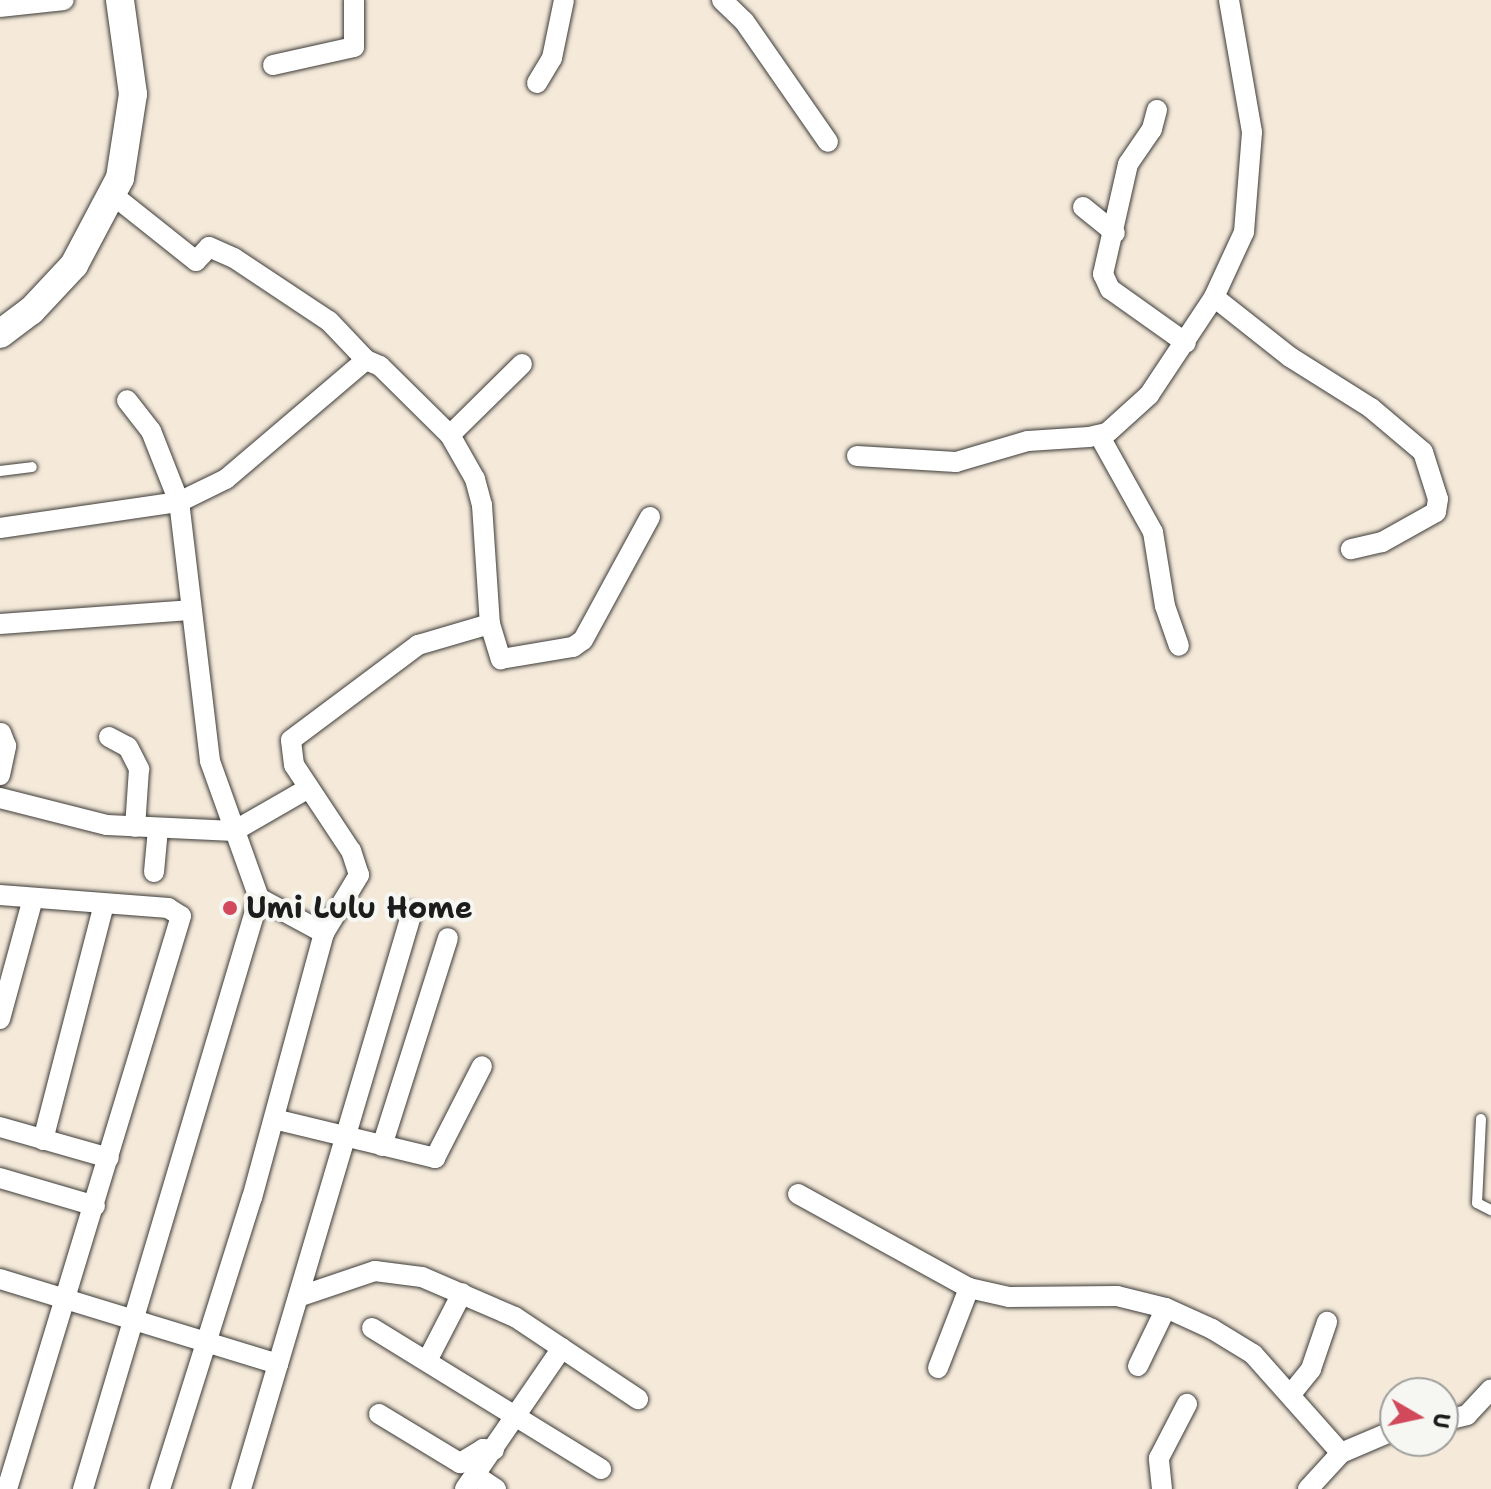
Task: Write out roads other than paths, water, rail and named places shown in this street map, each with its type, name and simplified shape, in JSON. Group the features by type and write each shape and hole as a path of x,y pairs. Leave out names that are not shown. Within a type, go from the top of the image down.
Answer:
{"street":[{"path":"0,7 64,0"},
{"path":"0,334 67,275 113,195 132,122 120,0"},
{"path":"273,65 354,47 354,0"},
{"path":"537,83 552,58 564,0"},
{"path":"722,0 744,21 828,142"},
{"path":"857,456 956,462 1028,441 1099,435 1140,405 1186,343 1214,297 1244,232 1252,157 1229,0"},
{"path":"1157,110 1152,129 1128,164 1115,233 1103,264 1110,289 1186,343"},
{"path":"113,195 196,261 209,247 234,258 329,321 366,360 380,366 450,435 475,479 482,505 490,624 497,655 508,661 573,647 590,631 650,517"},
{"path":"1083,207 1115,233"},
{"path":"1214,297 1290,357 1371,408 1423,452 1438,499 1436,512 1382,542 1351,549"},
{"path":"0,528 179,502 226,479 366,360"},
{"path":"450,435 522,364"},
{"path":"83,1489 136,1322 259,898 210,761 189,610 179,502 151,431 127,400"},
{"path":"1099,435 1153,532 1165,606 1179,646"},
{"path":"0,624 189,610"},
{"path":"160,1489 207,1345 274,1119 324,933 356,883 358,864 307,789 289,747 296,735 335,713 418,645 490,624"},
{"path":"0,775 6,746 1,733"},
{"path":"109,737 128,747 139,769 135,827"},
{"path":"0,798 85,822 158,829 234,831 307,789"},
{"path":"154,872 158,829"},
{"path":"0,895 168,908 181,916 7,1489"},
{"path":"0,1019 33,898"},
{"path":"259,898 324,933"},
{"path":"43,1140 104,904"},
{"path":"241,1489 412,912"},
{"path":"382,1146 448,938"},
{"path":"274,1119 346,1134 430,1159 440,1155 482,1066"},
{"path":"0,1127 109,1158"},
{"path":"0,1178 95,1206"},
{"path":"798,1194 969,1288 1009,1297 1094,1294 1166,1308 1235,1342 1291,1394 1341,1453"},
{"path":"298,1297 375,1271 422,1277 515,1317 638,1399"},
{"path":"0,1279 207,1345 278,1364"},
{"path":"938,1368 969,1288"},
{"path":"428,1359 462,1293"},
{"path":"1138,1366 1166,1308"},
{"path":"1291,1394 1311,1369 1327,1322"},
{"path":"372,1328 428,1359 515,1418 601,1469"},
{"path":"496,1489 470,1482 562,1348"},
{"path":"1459,1417 1467,1415 1491,1389"},
{"path":"1162,1489 1159,1458 1187,1404"},
{"path":"379,1414 460,1463 483,1449 494,1450"},
{"path":"1308,1489 1341,1453 1379,1437"}],"lane":[{"path":"0,471 32,467"},
{"path":"1481,1119 1477,1203 1491,1210"}],"place":[{"name":"Umi Lulu Home","path":"230,908"}]}
